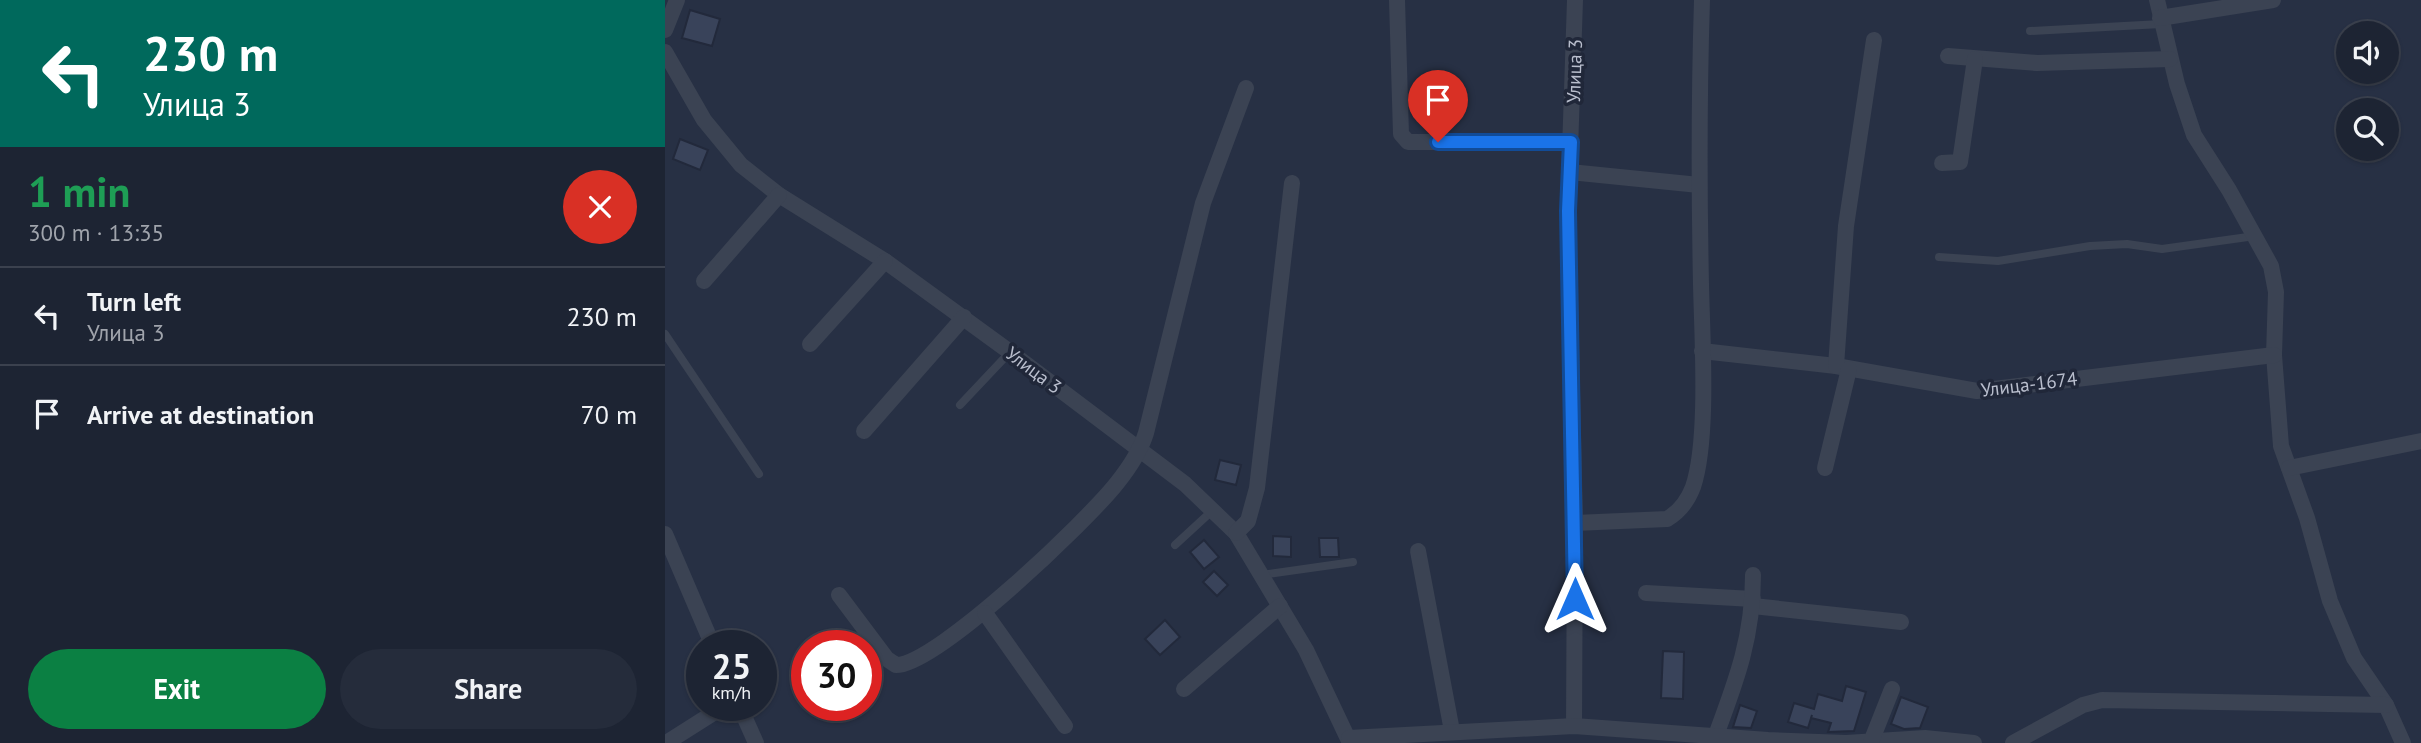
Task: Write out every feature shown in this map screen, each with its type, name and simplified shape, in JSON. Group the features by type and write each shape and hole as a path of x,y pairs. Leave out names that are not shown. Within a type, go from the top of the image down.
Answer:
{"street":[{"path":"665,30 677,0"},
{"path":"1397,0 1401,134 1408,142 1571,142"},
{"name":"Улица 3","path":"665,52 716,138 741,165 779,195 885,261 964,317 1140,449 1213,510 1236,533 1306,650 1350,741 1452,732 1574,726 1576,523 1570,172 1575,0"},
{"path":"1576,523 1658,521 1676,514 1693,485 1698,457 1702,351 1699,185 1702,0"},
{"path":"2157,0 2170,59 2194,135 2256,236 2274,280 2274,355 2278,422 2289,468 2342,631 2354,658 2386,705 2403,743"},
{"path":"2161,21 2273,0"},
{"path":"1825,468 1843,368 1846,226 1874,40"},
{"path":"1948,56 2037,63 2170,59"},
{"path":"1942,163 1960,162 1975,59"},
{"path":"839,595 887,659 897,665 916,661 985,613 1115,485 1140,449 1203,203 1246,88"},
{"path":"1570,172 1699,185"},
{"path":"1236,533 1248,522 1257,488 1292,183"},
{"path":"704,281 779,195"},
{"path":"810,344 885,261"},
{"path":"864,431 964,317"},
{"name":"Улица-1674","path":"1702,351 1843,368 1977,391 2274,355"},
{"path":"2289,468 2421,441"},
{"path":"665,534 706,630"},
{"path":"1418,551 1452,732"},
{"path":"1716,735 1742,667 1753,603 1753,575"},
{"path":"1646,593 1753,603 1901,622"},
{"path":"1184,689 1280,606"},
{"path":"985,613 1065,726"},
{"path":"1871,742 1892,689"},
{"path":"2013,743 2083,705 2102,700 2386,705"},
{"path":"666,743 701,721"},
{"path":"746,721 756,743"},
{"path":"1574,726 1682,738 1716,735 1820,742 1974,743"}],"lane":[{"path":"2030,31 2161,21"},
{"path":"1939,257 1998,261 2090,246 2127,244 2162,248 2256,236"},
{"path":"665,334 759,474"},
{"path":"960,405 1010,352"},
{"path":"1175,544 1213,510"},
{"path":"1261,575 1353,562"}],"building":[{"path":"690,10 720,19 712,46 682,38"},
{"path":"680,139 708,150 700,170 673,159"},
{"path":"1220,460 1241,465 1236,485 1215,480"},
{"path":"1273,536 1291,537 1291,557 1273,556"},
{"path":"1319,538 1338,538 1339,557 1320,557"},
{"path":"1204,540 1219,557 1204,569 1190,552"},
{"path":"1214,571 1228,585 1217,596 1203,582"},
{"path":"1165,620 1180,637 1160,655 1145,639"},
{"path":"1663,651 1684,652 1683,699 1661,698"},
{"path":"1846,686 1866,692 1854,731 1828,732 1831,723 1811,718 1808,728 1788,722 1794,703 1814,709 1818,694 1842,701"},
{"path":"1901,697 1928,707 1920,728 1904,729 1891,724"},
{"path":"1740,705 1757,711 1751,728 1733,727"}],"route":[{"path":"1438,142 1571,142 1568,211 1576,523 1575,599"}]}
